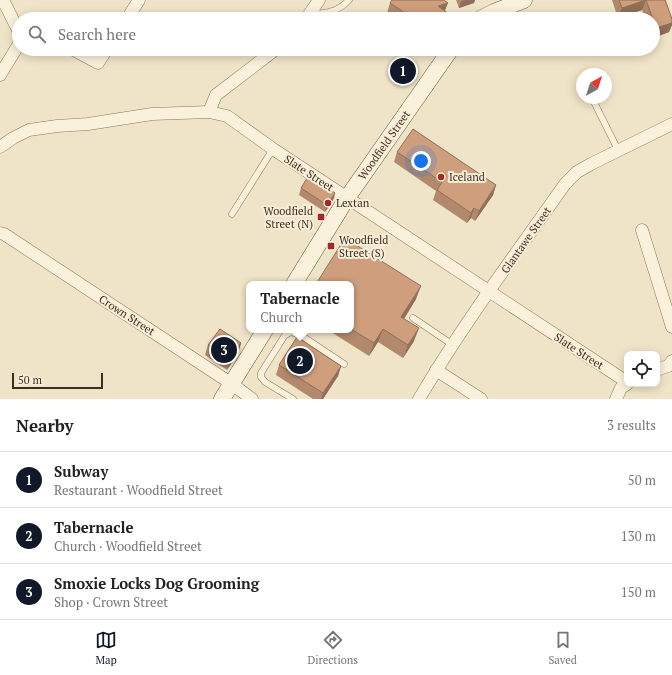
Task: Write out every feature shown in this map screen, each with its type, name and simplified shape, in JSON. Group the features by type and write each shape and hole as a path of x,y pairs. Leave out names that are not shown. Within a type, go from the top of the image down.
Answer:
{"main road":[{"path":"494,12 524,0"},
{"name":"Woodfield Street","path":"296,281 347,198 446,56"},
{"path":"222,399 263,333"}],"street":[{"path":"3,0 12,18"},
{"path":"131,12 139,0"},
{"path":"311,12 319,0"},
{"path":"0,74 12,55"},
{"path":"85,56 98,63 102,56"},
{"path":"209,112 216,95 267,56"},
{"name":"Slate Street","path":"0,147 29,130 57,126 88,124 152,114 209,112 227,116 273,149 624,381"},
{"name":"Glantawe Street","path":"419,399 436,370 565,184 577,172 591,164 672,124"},
{"path":"642,230 672,328"},
{"name":"Crown Street","path":"0,233 4,234 232,384 252,399"},
{"path":"660,369 668,366 672,361"},
{"path":"436,370 481,399"},
{"path":"616,399 621,388 624,386"}],"lane":[{"path":"330,12 346,4 349,0"},
{"path":"595,104 618,150"},
{"path":"232,214 273,149"},
{"path":"413,318 453,345"},
{"path":"289,333 285,335 261,373 261,377 265,382 293,399"},
{"path":"294,333 302,336 344,364"}],"building":[{"path":"392,0 444,0 448,3 438,6 446,12 404,12 390,3"},
{"path":"619,0 646,0 622,8"},
{"path":"646,0 665,0 672,23 660,27 660,12 650,12"},
{"name":"Iceland","path":"413,129 496,185 479,211 474,208 471,213 437,190 442,182 397,152"},
{"path":"309,175 335,193 327,205 301,188"},
{"path":"345,238 421,286 401,317 419,328 408,345 383,329 374,343 354,331 354,281 318,281"},
{"path":"220,329 241,343 230,360 208,345"},
{"path":"297,337 341,366 323,393 279,365"}],"place":[{"name":"Subway","path":"403,71"},
{"name":"Iceland","path":"441,177"},
{"name":"Lextan","path":"328,203"},
{"name":"Woodfield Street (N)","path":"321,217"},
{"name":"Woodfield Street (S)","path":"331,246"},
{"name":"Smoxie Locks Dog Grooming","path":"224,350"},
{"name":"Tabernacle","path":"300,361"}]}
